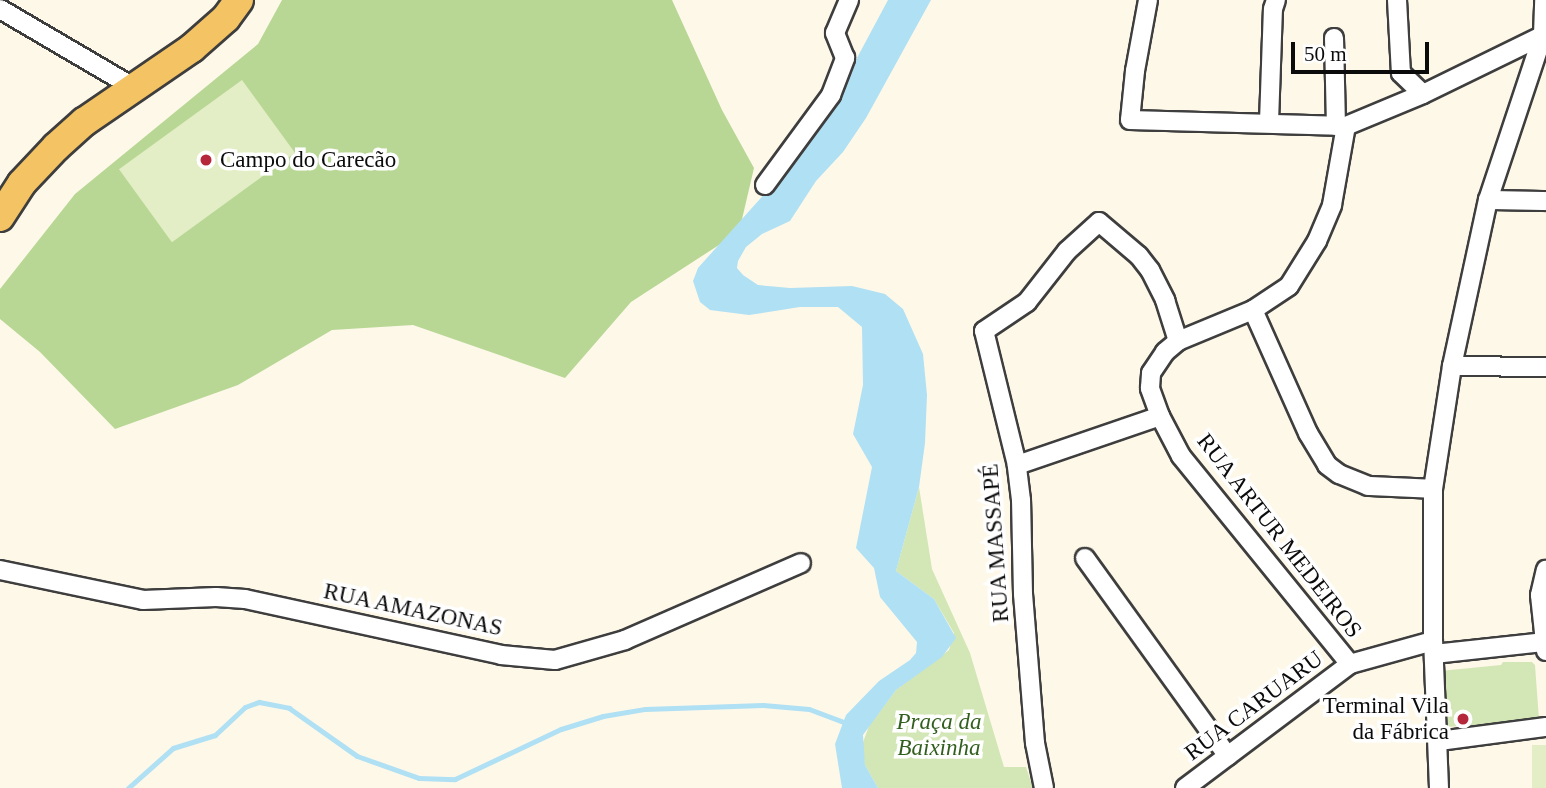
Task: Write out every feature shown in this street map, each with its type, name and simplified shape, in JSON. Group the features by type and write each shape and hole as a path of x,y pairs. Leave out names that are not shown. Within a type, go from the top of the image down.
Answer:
{"main road":[{"path":"0,217 22,183 56,147 133,87 192,48 226,18 239,0"}],"street":[{"path":"765,185 831,95 845,58 835,33 849,0"},
{"path":"1148,0 1135,71 1130,120 1341,126 1423,94 1545,34"},
{"path":"1269,122 1272,9 1276,0"},
{"path":"1397,0 1401,73 1423,94"},
{"path":"1439,788 1434,647 1433,489 1452,366 1488,200 1545,34 1544,0"},
{"path":"0,9 133,87"},
{"name":"RUA ARTUR MEDEIROS","path":"1334,38 1341,126 1332,205 1317,241 1289,286 1253,310 1178,341 1165,352 1151,373 1150,388 1160,416 1181,456 1350,664"},
{"path":"1488,200 1546,201"},
{"name":"RUA MASSAPÉ","path":"1044,788 1035,743 1023,594 1023,522 1017,465 984,331 1027,302 1067,251 1099,222 1139,256 1150,270 1165,300 1178,341"},
{"path":"1253,310 1308,433 1327,465 1347,478 1368,486 1433,489"},
{"path":"1452,366 1546,367"},
{"path":"1017,465 1160,416"},
{"path":"1085,558 1228,756"},
{"name":"RUA AMAZONAS","path":"0,570 143,600 216,597 245,599 501,655 555,660 625,640 802,563"},
{"path":"1546,570 1540,594 1546,646"},
{"name":"RUA CARUARU","path":"1185,788 1350,664 1434,647 1546,646"},
{"path":"1439,741 1546,727"}],"green space":[{"path":"282,0 672,0 722,110 754,168 739,232 631,302 565,378 413,325 332,330 238,385 115,429 40,352 0,319 0,289 75,194 258,44"},
{"name":"Campo do Carecão","path":"242,80 295,153 172,242 119,169"},
{"name":"Praça da Baixinha","path":"919,487 932,569 970,653 1004,767 1026,767 1033,788 878,788 865,765 862,745 869,726 896,690 949,650 954,633 934,599 896,571"},
{"path":"1503,662 1532,662 1535,665 1539,720 1447,727 1440,671 1501,665"},
{"path":"1532,745 1546,745 1546,788 1532,788"}],"water":[{"path":"888,0 931,0 866,118 843,152 816,181 790,221 762,234 746,247 737,268 758,285 790,288 852,286 885,294 903,309 923,354 927,395 925,443 919,487 896,571 934,599 956,638 942,657 896,690 863,735 865,765 878,788 842,788 835,744 846,715 879,681 910,660 916,653 917,642 880,597 874,568 856,548 872,467 853,434 863,385 862,327 838,307 800,307 749,315 710,310 700,302 693,281 698,268 776,181 828,112"}],"waterway":[{"path":"128,788 173,748 215,735 245,707 259,702 289,708 357,756 419,778 455,779 561,729 603,716 645,709 763,705 809,709 849,724"}],"place":[{"name":"Campo do Carecão","path":"206,160"},
{"name":"Terminal Vila da Fábrica","path":"1463,719"}]}
